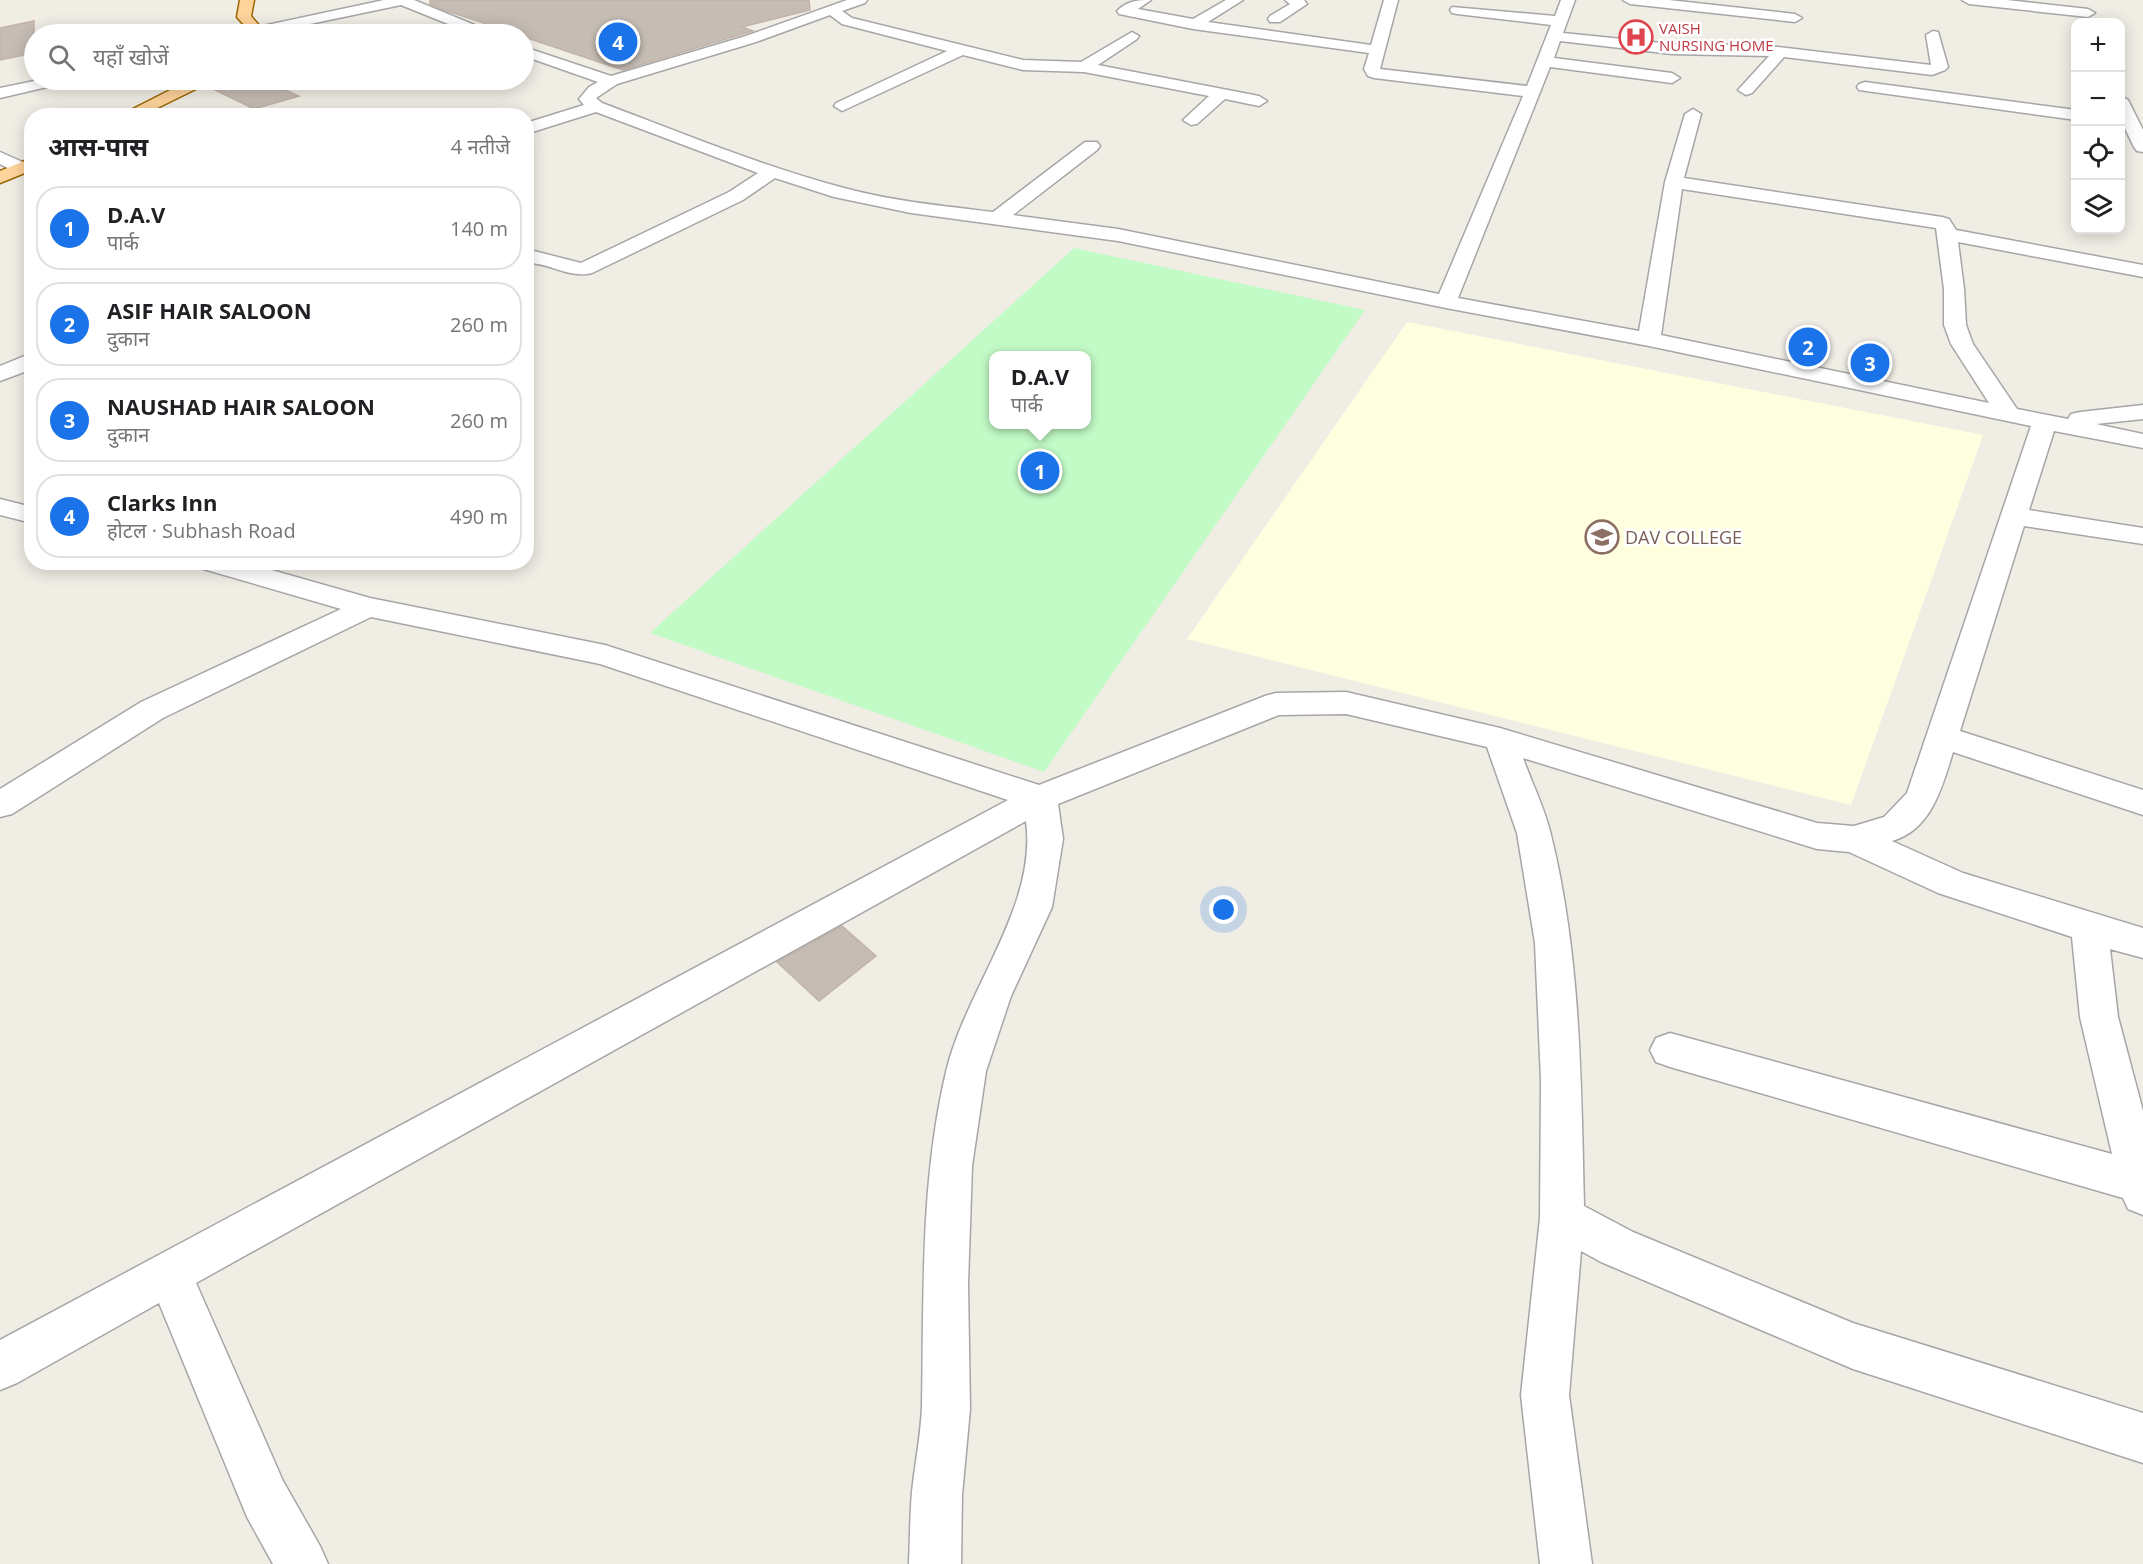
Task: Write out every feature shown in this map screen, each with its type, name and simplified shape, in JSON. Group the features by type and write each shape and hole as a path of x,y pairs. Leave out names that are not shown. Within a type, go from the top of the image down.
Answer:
{"main road":[{"path":"247,0 243,17 247,24"},
{"path":"144,108 181,90"},
{"path":"0,178 24,166"}],"street":[{"path":"297,24 403,0 460,24"},
{"path":"860,0 751,39 611,81 595,90 587,99 596,106 772,172 841,193 911,207 1118,235 1446,302 1649,339 2143,441"},
{"path":"1144,0 1124,11 1193,25 1316,44 1377,50"},
{"path":"1193,25 1236,0"},
{"path":"1275,19 1300,4 1292,0"},
{"path":"1391,0 1372,69 1374,73 1533,92"},
{"path":"1446,302 1533,92 1568,0"},
{"path":"1630,0 1790,39 1866,62 1938,69 1940,67 1933,35"},
{"path":"1746,90 1790,39 1795,0"},
{"path":"1969,0 2090,18"},
{"path":"2080,0 2090,18"},
{"path":"335,24 370,9"},
{"path":"834,10 838,16 847,21 1023,65 1084,67 1259,101"},
{"path":"1457,10 1672,49 1790,39"},
{"path":"1084,67 1131,36"},
{"path":"842,105 961,51"},
{"path":"534,54 611,81"},
{"path":"1543,61 1672,78"},
{"path":"1866,62 1865,93 2071,114"},
{"path":"0,93 24,88"},
{"path":"1191,120 1222,94"},
{"path":"534,126 596,106"},
{"path":"2128,112 2143,147"},
{"path":"1649,339 1674,182 1692,114"},
{"path":"996,219 1091,146"},
{"path":"0,157 24,164"},
{"path":"534,256 572,270 585,269 736,196 772,172"},
{"path":"1674,182 1942,223 1946,227 1947,234 1954,289 1955,325 1962,344 2009,415"},
{"path":"1947,234 2143,271"},
{"path":"0,374 24,364"},
{"path":"2045,422 2143,412"},
{"path":"1854,839 1896,827 1922,798 2045,422"},
{"path":"0,507 24,513"},
{"path":"2014,516 2143,536"},
{"path":"238,570 368,607 605,656 1040,798"},
{"path":"0,805 152,710 368,607"},
{"path":"0,1366 1040,798 1276,704 1346,703 1500,739 1817,836 1854,839 1951,883 2143,943"},
{"path":"1942,737 2143,803"},
{"path":"1500,739 1534,833 1553,943 1561,1080 1562,1218 1545,1395 1566,1564"},
{"path":"935,1564 937,1495 946,1409 945,1284 951,1166 966,1071 992,996 1035,907 1046,839 1040,798"},
{"path":"2089,928 2099,1017 2141,1186"},
{"path":"1670,1050 2141,1186"},
{"path":"1562,1218 1617,1247 1853,1346 2143,1438"},
{"path":"170,1273 215,1385 265,1499 303,1564"}],"shaded area":[{"name":"DAV COLLEGE","path":"1407,322 1983,435 1851,805 1187,639"}],"green space":[{"path":"1074,248 1365,310 1044,772 650,633"}],"building":[{"path":"430,0 809,0 810,10 742,27 753,31 623,70 534,40 534,24 487,24 430,4"},
{"path":"34,21 34,24 24,24 24,55 0,60 0,28"},
{"path":"215,90 286,90 299,96 257,108 252,108"},
{"path":"842,926 876,956 819,1001 777,962"}],"place":[{"name":"VAISH NURSING HOME","path":"1636,37"},
{"name":"Clarks Inn","path":"618,42"},
{"name":"ASIF HAIR SALOON","path":"1808,347"},
{"name":"NAUSHAD HAIR SALOON","path":"1870,363"},
{"name":"D.A.V","path":"1040,471"},
{"name":"DAV COLLEGE","path":"1602,537"}]}
